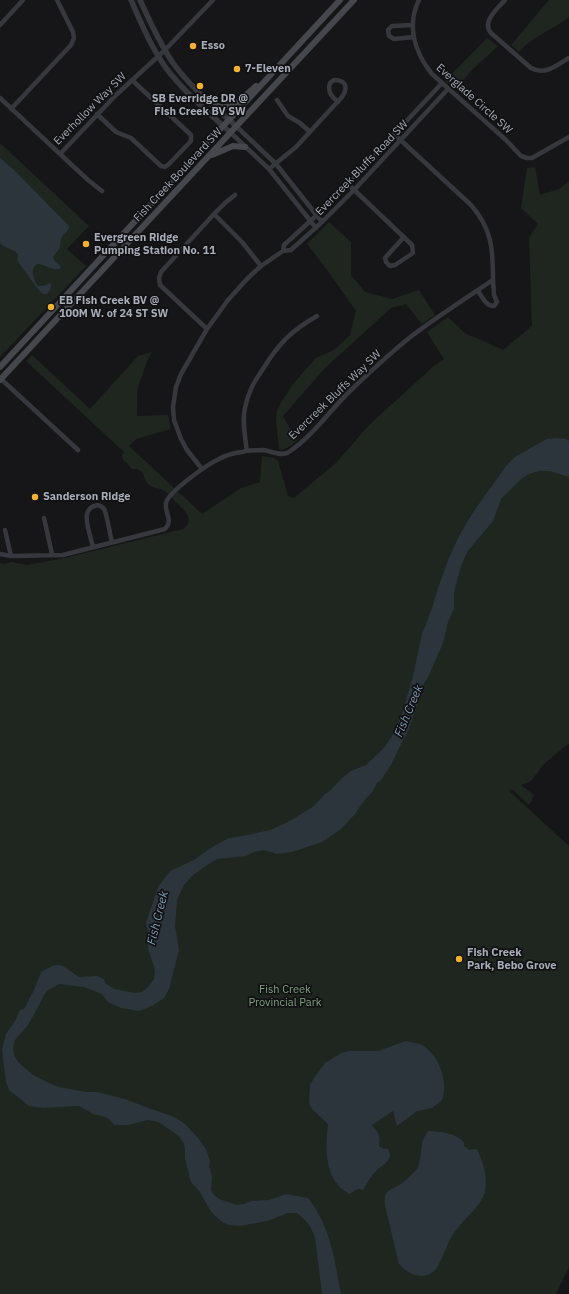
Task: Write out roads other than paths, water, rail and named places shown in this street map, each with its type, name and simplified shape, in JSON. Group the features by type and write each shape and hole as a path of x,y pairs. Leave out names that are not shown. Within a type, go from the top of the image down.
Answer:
{"main road":[{"name":"Fish Creek Boulevard SW","path":"0,367 340,0"},
{"name":"Fish Creek Boulevard SW","path":"0,380 354,0"},
{"path":"205,97 221,107 233,105 278,68"},
{"path":"209,157 233,146 246,147"}],"street":[{"path":"0,25 23,0"},
{"path":"11,109 74,40 74,32 57,0"},
{"path":"131,0 158,56 167,68 186,91 269,169 316,228"},
{"path":"140,0 165,50 180,71 205,97 276,164 322,222"},
{"name":"Everhollow Way SW","path":"0,98 60,154 97,114 165,50 214,0"},
{"name":"Everglade Circle SW","path":"418,0 413,16 413,25 415,46 420,57 432,74 524,158 532,158 569,137"},
{"path":"505,0 488,21 488,30 494,36 531,68 538,71 547,70 569,58"},
{"path":"413,25 392,26 388,30 389,36 394,39 414,37"},
{"path":"97,114 116,132 131,138 161,166 165,167 169,164 190,141 191,135 132,80"},
{"path":"269,169 296,148 338,102 344,94 346,87 342,81 334,80 330,84 329,90 333,98 338,102"},
{"name":"Evercreek Bluffs Road SW","path":"283,251 284,245 317,216 442,83"},
{"name":"Evercreek Bluffs Road SW","path":"202,469 187,450 181,439 174,420 173,407 174,395 181,374 207,329 235,291 261,266 283,251 291,250 316,228 354,190 448,89"},
{"path":"278,100 288,116 300,123 310,132"},
{"path":"394,134 471,205 484,224 490,237 494,295 496,302 494,306 491,307 488,305 478,291"},
{"path":"60,154 88,180 102,190"},
{"path":"348,184 404,237 412,245 413,253 395,265 390,266 386,262 385,258 404,237"},
{"path":"207,329 160,285 159,278 161,272 214,214 235,195"},
{"path":"214,214 242,242 261,266"},
{"name":"Evercreek Bluffs Way SW","path":"112,542 165,529 169,521 166,505 167,501 174,492 202,469 220,458 247,451 262,450 282,454 289,452 314,431 350,391 396,349 413,335 493,280"},
{"path":"68,294 74,299"},
{"path":"247,451 244,433 244,409 251,387 269,358 280,344 301,326 317,316"},
{"path":"0,380 78,450"},
{"path":"0,554 10,556 52,554 63,555 112,542 104,509 95,506 89,509 86,517 93,547"},
{"path":"44,518 52,554"},
{"path":"5,530 10,556"}],"water":[{"path":"0,158 14,170 69,226 68,230 61,238 59,249 54,257 54,260 61,267 60,269 54,269 37,264 33,269 34,278 38,286 43,286 50,283 51,286 47,294 43,294 37,288 17,260 18,254 0,243"},
{"name":"Fish Creek","path":"547,439 566,439 569,441 569,477 550,471 539,471 529,474 521,479 501,499 493,521 467,552 461,566 454,592 454,608 448,622 443,643 429,675 422,687 419,689 421,694 408,731 391,765 355,814 342,828 322,842 292,852 277,854 265,850 254,852 246,856 217,859 192,876 184,885 177,900 175,926 179,950 169,989 164,998 152,1006 139,1011 121,1008 108,1002 102,994 84,987 59,984 47,991 28,1025 15,1040 13,1049 15,1057 19,1063 33,1075 47,1082 59,1087 86,1092 97,1092 125,1099 176,1118 185,1124 206,1149 210,1161 209,1166 212,1176 211,1190 219,1199 237,1205 251,1201 269,1200 286,1194 308,1198 322,1220 327,1232 334,1256 341,1294 322,1294 315,1237 310,1226 297,1213 288,1213 267,1221 240,1226 229,1225 215,1216 200,1192 191,1182 185,1159 184,1144 179,1136 158,1122 148,1120 128,1125 114,1125 109,1119 93,1114 79,1106 43,1108 29,1106 9,1090 6,1082 2,1050 6,1034 15,1021 20,1010 24,1009 41,972 52,966 63,966 79,977 97,976 104,979 105,983 114,989 135,993 142,992 154,979 155,970 148,948 149,935 146,923 158,887 170,871 194,860 214,846 229,838 270,830 290,821 314,806 342,778 351,771 366,765 384,748 394,733 402,714 413,676 422,634 449,558 459,536 474,511 506,466 515,457"},
{"path":"406,1041 422,1045 428,1049 438,1062 444,1085 442,1100 432,1108 417,1111 397,1126 393,1111 372,1125 380,1139 379,1146 384,1149 388,1149 390,1156 387,1162 370,1178 363,1190 355,1190 350,1194 339,1186 330,1171 327,1156 328,1124 312,1109 309,1103 310,1085 325,1063 341,1053 349,1051 378,1051"},
{"path":"428,1131 452,1134 464,1142 464,1146 469,1150 477,1149 484,1170 486,1185 483,1197 453,1234 436,1269 427,1275 417,1276 407,1271 399,1264 385,1206 385,1197 387,1192 403,1182 418,1167 423,1140"}],"place":[{"name":"Esso","path":"193,46"},
{"name":"7-Eleven","path":"237,69"},
{"name":"SB Everridge DR @ Fish Creek BV SW","path":"200,86"},
{"name":"Evergreen Ridge Pumping Station No. 11","path":"86,244"},
{"name":"EB Fish Creek BV @ 100M W. of 24 ST SW","path":"51,307"},
{"name":"Sanderson Ridge","path":"35,497"},
{"name":"Fish Creek Park, Bebo Grove","path":"459,959"}],"park label":[{"name":"Fish Creek Provincial Park","path":"285,996"}]}
